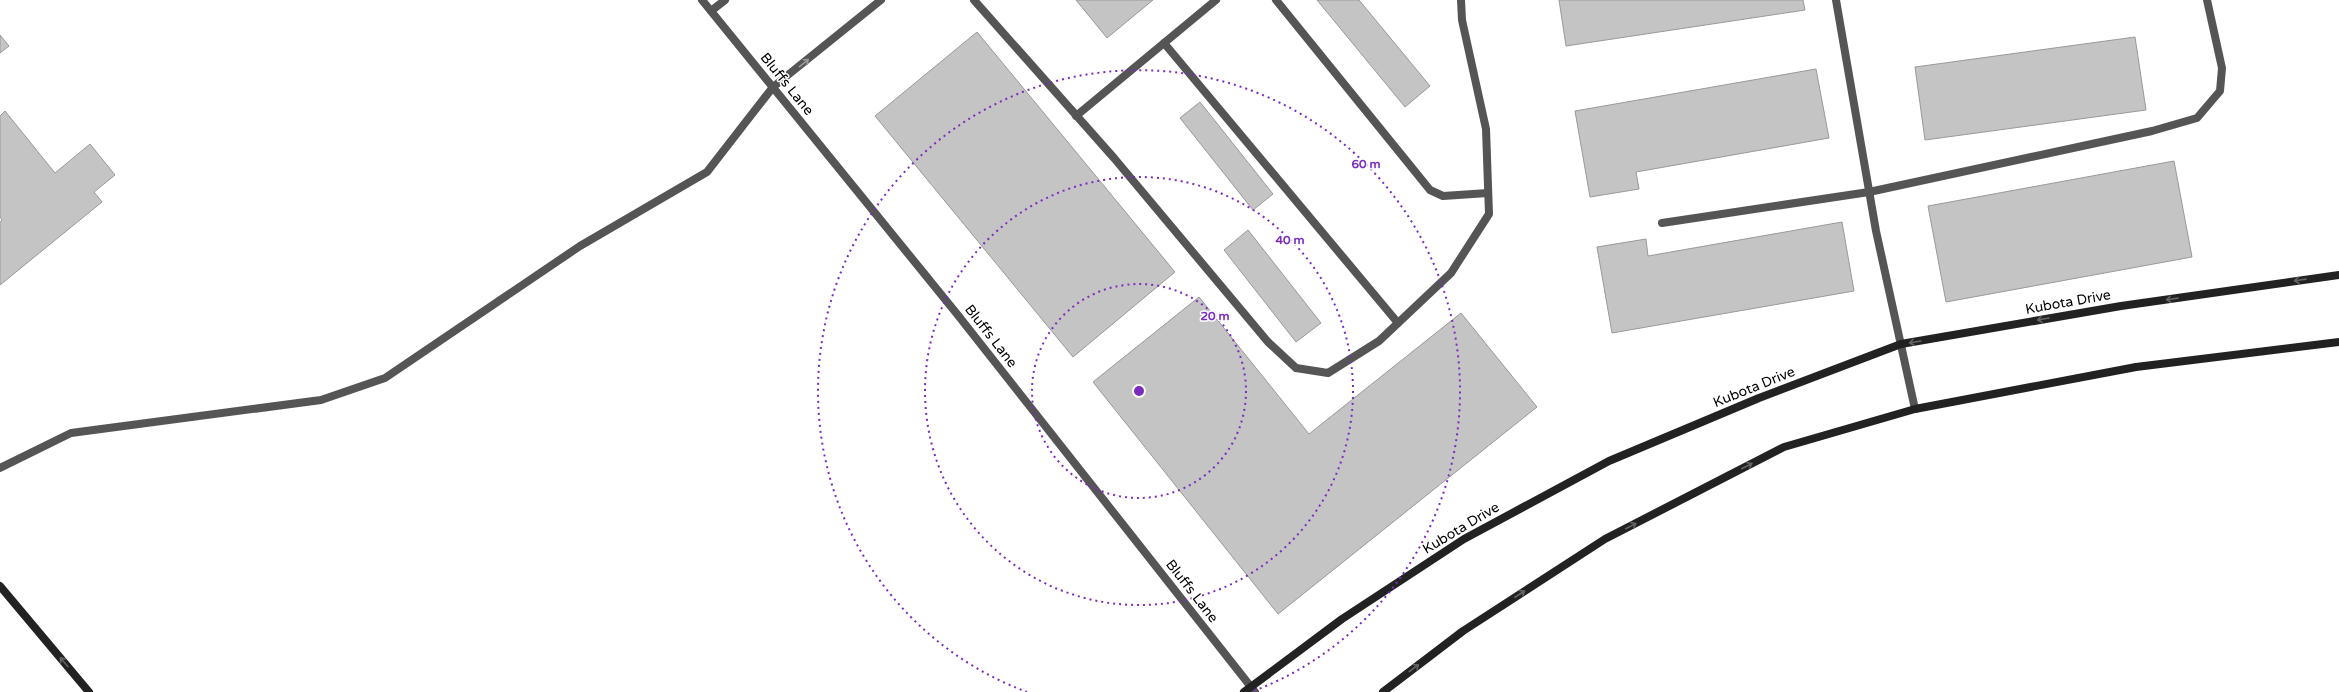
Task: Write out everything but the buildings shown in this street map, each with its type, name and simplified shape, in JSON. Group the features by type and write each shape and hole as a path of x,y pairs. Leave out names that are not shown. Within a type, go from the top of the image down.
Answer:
{"street":[{"name":"Bluffs Lane","path":"702,0 957,314 1253,689"},
{"path":"711,11 725,0"},
{"path":"0,468 71,433 321,400 385,378 580,246 707,172 773,87 881,0"},
{"path":"974,0 1076,116 1268,342 1296,368 1328,373 1379,341 1451,273 1489,214 1486,129 1462,20 1461,0"},
{"path":"1076,116 1216,0"},
{"path":"1276,0 1430,190 1443,196 1488,193"},
{"path":"1836,0 1869,192 1915,409"},
{"path":"1662,223 1869,192 2152,132 2197,118 2220,91 2222,68 2207,0"},
{"path":"1164,43 1398,323"},
{"name":"Kubota Drive","path":"1244,692 1253,689 1342,619 1464,539 1602,465 1760,398 1901,344 2121,306 2339,275"},
{"path":"1383,692 1463,631 1605,539 1784,447 1915,409 2136,367 2339,342"},
{"path":"0,586 89,692"}]}
